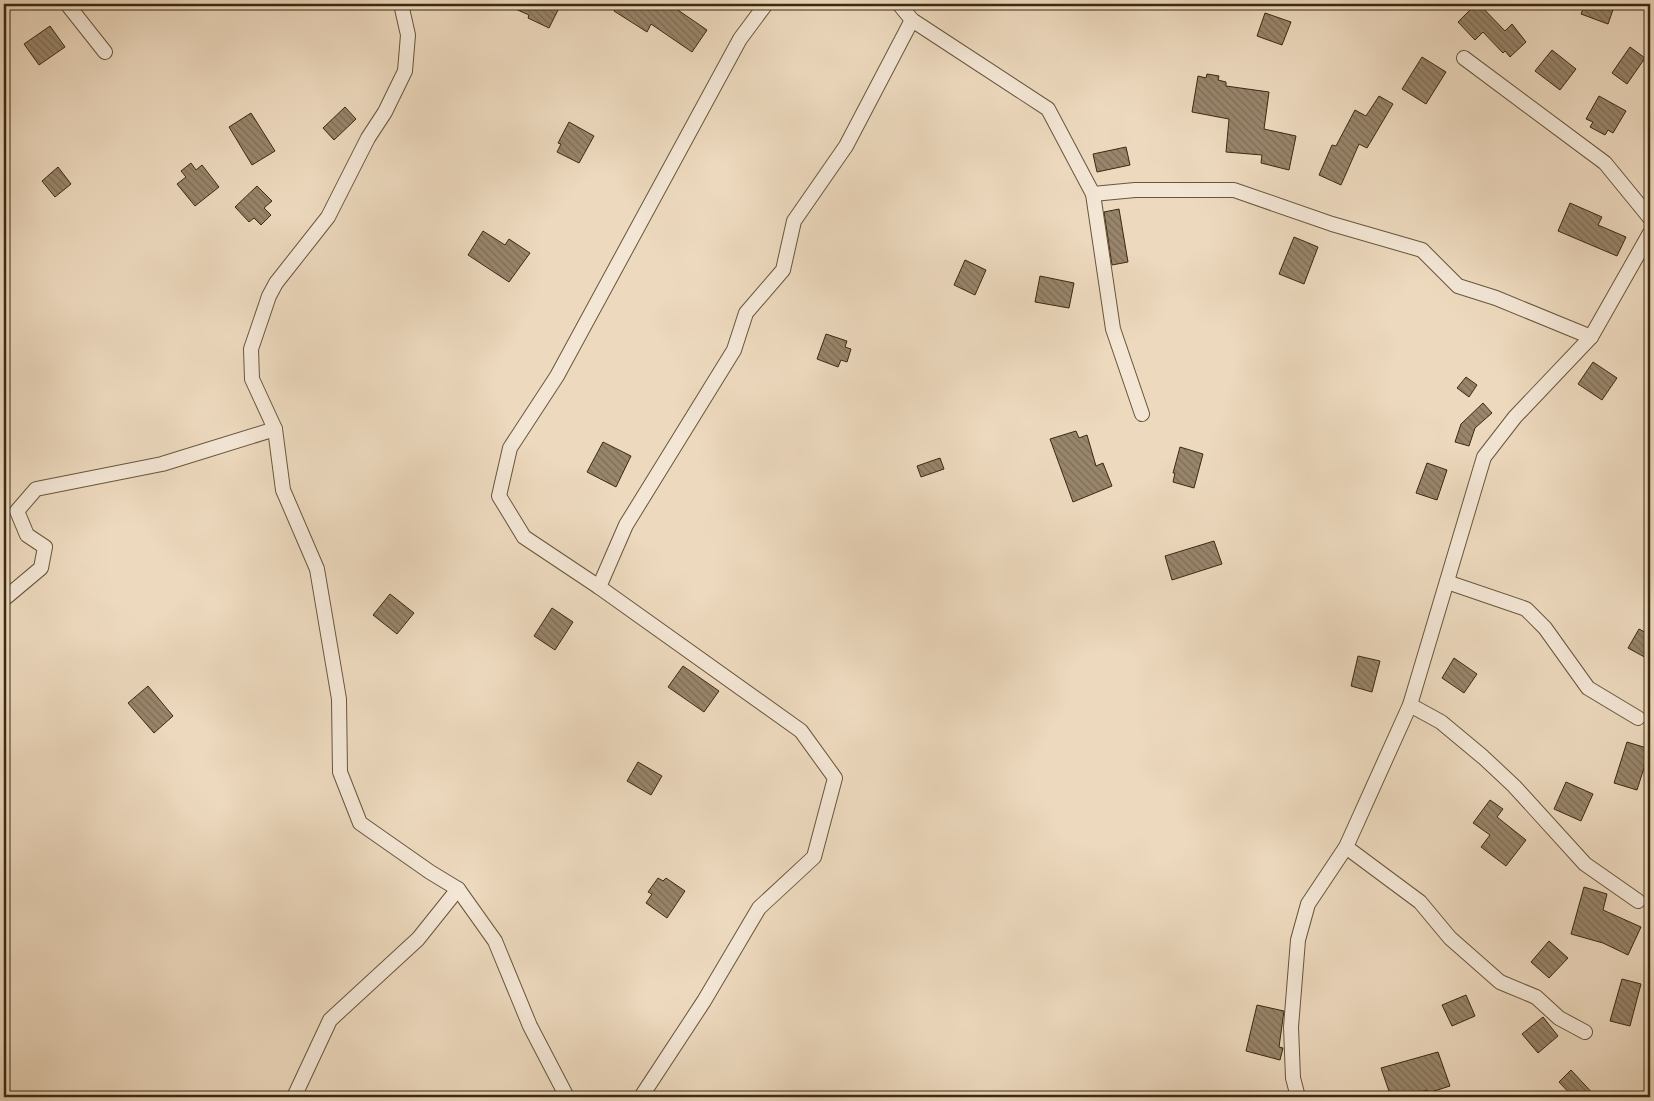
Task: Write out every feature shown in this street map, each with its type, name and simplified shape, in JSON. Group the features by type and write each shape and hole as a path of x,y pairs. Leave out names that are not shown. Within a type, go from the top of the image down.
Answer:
{"street":[{"path":"66,4 105,52"},
{"path":"401,4 408,36 405,71 328,217 276,284 269,296 251,349 252,380 275,429 283,490 317,569 339,699 340,772 360,823 430,872 458,889 495,941 530,1026 567,1097"},
{"path":"641,1097 704,1001 759,908 814,857 835,778 801,732 599,587 524,537 498,496 510,448 557,376 740,38 766,4"},
{"path":"899,4 912,20 1048,109 1094,194 1113,329 1142,414"},
{"path":"599,587 626,525 734,350 746,313 783,270 794,221 846,146 912,20"},
{"path":"1464,58 1605,163 1650,218"},
{"path":"1094,194 1135,190 1234,190 1332,224 1422,250 1458,286 1496,298 1591,337"},
{"path":"1298,1097 1292,1078 1291,1027 1298,940 1308,904 1346,847 1410,706 1484,457 1515,417 1591,337 1650,233"},
{"path":"4,599 41,568 44,547 26,535 17,511 36,489 162,464 275,429"},
{"path":"1447,582 1526,609 1545,628 1588,688 1638,718"},
{"path":"1410,706 1441,722 1483,757 1514,786 1585,864 1638,901"},
{"path":"1346,847 1420,902 1450,938 1500,982 1536,997 1559,1018 1585,1032"},
{"path":"294,1097 330,1020 418,939 458,889"}],"building":[{"path":"504,4 561,4 549,28 528,18 529,15"},
{"path":"618,4 663,4 673,10 675,8 707,30 692,52 651,24 647,32 614,11"},
{"path":"1476,4 1479,4 1505,31 1512,24 1526,42 1510,57 1505,51 1503,53 1483,32 1475,40 1458,22"},
{"path":"1585,4 1615,4 1608,24 1581,14"},
{"path":"1265,13 1291,22 1282,45 1257,36"},
{"path":"50,26 65,47 39,65 24,44"},
{"path":"1630,47 1645,58 1627,84 1612,73"},
{"path":"1552,50 1576,69 1560,90 1535,71"},
{"path":"1422,57 1446,72 1426,104 1402,89"},
{"path":"1207,74 1219,76 1218,80 1226,82 1226,86 1269,92 1264,129 1296,136 1289,170 1261,163 1262,155 1226,152 1229,119 1192,112 1198,76 1206,78"},
{"path":"1379,96 1393,104 1367,148 1359,144 1341,185 1319,175 1332,145 1336,146 1355,110 1366,116"},
{"path":"1599,96 1626,111 1613,133 1608,130 1605,135 1590,127 1593,122 1586,119"},
{"path":"345,107 356,119 334,140 323,128"},
{"path":"251,113 275,151 252,165 229,127"},
{"path":"569,122 594,136 579,163 557,152 561,144 558,143"},
{"path":"1126,147 1130,165 1097,172 1093,154"},
{"path":"191,163 196,170 202,165 219,187 195,206 177,184 186,177 181,171"},
{"path":"58,167 71,184 55,197 42,181"},
{"path":"257,186 272,201 264,208 271,215 261,225 254,218 249,222 235,207"},
{"path":"1570,203 1602,217 1598,225 1626,237 1617,256 1558,231"},
{"path":"1119,209 1128,262 1112,265 1104,212"},
{"path":"483,231 505,245 509,239 530,253 509,282 468,255"},
{"path":"1294,237 1318,247 1304,284 1279,274"},
{"path":"965,260 986,270 975,295 954,285"},
{"path":"1040,276 1074,283 1069,308 1035,302"},
{"path":"826,334 847,341 845,347 851,349 847,362 841,360 838,367 817,359"},
{"path":"1593,362 1617,378 1602,400 1578,384"},
{"path":"1466,377 1477,385 1469,397 1457,388"},
{"path":"1483,403 1492,413 1475,428 1469,446 1455,442 1461,424"},
{"path":"1076,431 1079,438 1087,435 1096,466 1103,463 1112,486 1073,502 1050,439"},
{"path":"603,442 631,456 616,487 587,472"},
{"path":"1180,447 1203,454 1194,488 1173,482 1175,473 1173,473"},
{"path":"940,458 944,469 921,477 917,466"},
{"path":"1427,463 1447,470 1437,500 1416,493"},
{"path":"1214,541 1222,564 1172,580 1165,556"},
{"path":"390,594 414,613 397,634 373,615"},
{"path":"552,608 573,622 555,650 534,636"},
{"path":"1639,629 1650,635 1650,660 1628,648"},
{"path":"1358,656 1380,661 1372,692 1351,686"},
{"path":"1454,658 1477,674 1464,693 1442,678"},
{"path":"683,666 719,691 704,712 668,687"},
{"path":"148,686 173,716 154,733 128,703"},
{"path":"1627,742 1650,749 1637,790 1614,783"},
{"path":"638,762 662,776 651,795 627,781"},
{"path":"1566,782 1593,794 1581,821 1554,809"},
{"path":"1490,800 1503,809 1497,817 1526,840 1506,866 1481,847 1490,835 1473,823"},
{"path":"658,878 663,881 666,878 685,891 667,918 646,903 652,894 648,892"},
{"path":"1584,887 1607,894 1603,910 1641,927 1628,955 1603,943 1571,934"},
{"path":"1549,941 1568,958 1549,978 1531,962"},
{"path":"1622,979 1641,984 1630,1026 1610,1021"},
{"path":"1466,995 1475,1016 1452,1026 1442,1005"},
{"path":"1257,1005 1284,1011 1279,1047 1283,1048 1280,1060 1246,1051"},
{"path":"1543,1017 1558,1036 1538,1053 1522,1034"},
{"path":"1438,1052 1450,1086 1428,1093 1427,1090 1403,1097 1391,1097 1381,1068"},
{"path":"1571,1070 1596,1097 1573,1097 1559,1082"}]}
